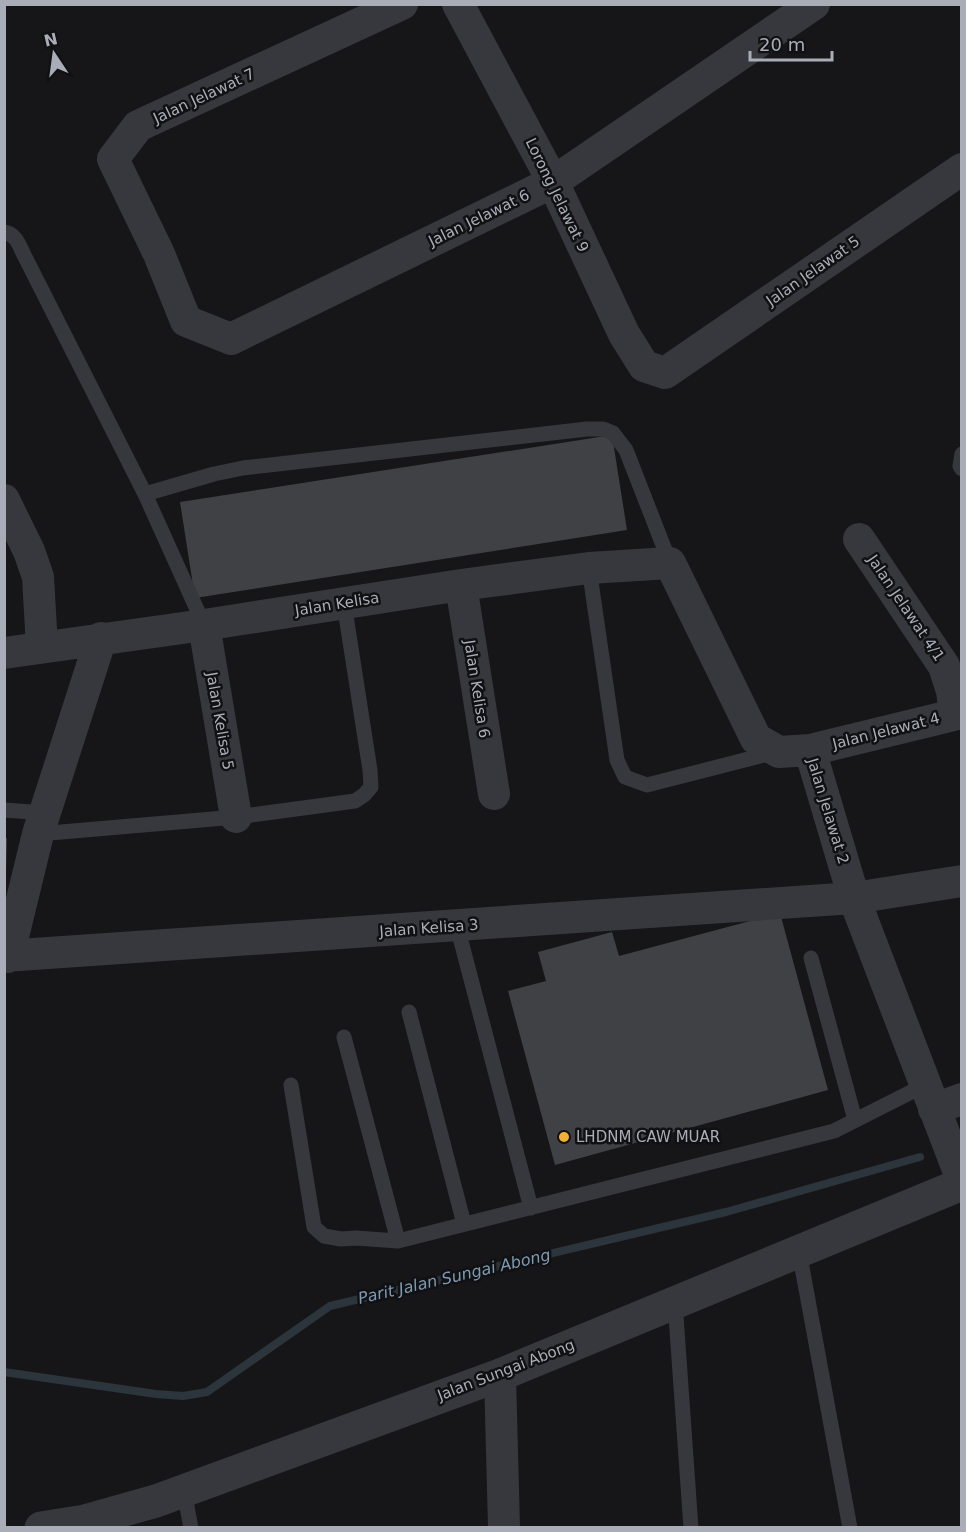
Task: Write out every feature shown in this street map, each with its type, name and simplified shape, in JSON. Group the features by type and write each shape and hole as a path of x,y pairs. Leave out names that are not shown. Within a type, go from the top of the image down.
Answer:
{"street":[{"name":"Jalan Jelawat 7","path":"159,254 114,159 138,126 402,4"},
{"name":"Lorong Jelawat 9","path":"458,4 553,182 624,334 644,366 665,373"},
{"name":"Jalan Jelawat 6","path":"159,254 186,321 231,339 553,182 814,4"},
{"name":"Jalan Jelawat 5","path":"665,373 962,169"},
{"path":"4,500 29,551 38,578 42,647"},
{"name":"Jalan Jelawat 4/1","path":"859,539 944,666 958,713"},
{"name":"Jalan Kelisa","path":"4,653 204,625 460,585 589,568 670,563"},
{"path":"670,563 756,739 778,752"},
{"name":"Jalan Kelisa 6","path":"460,585 494,794"},
{"name":"Jalan Kelisa 5","path":"204,625 236,817"},
{"path":"6,961 41,823 101,638"},
{"name":"Jalan Jelawat 4","path":"810,750 958,713"},
{"name":"Jalan Jelawat 2","path":"778,752 810,750 854,898 940,1104"},
{"name":"Jalan Kelisa 3","path":"6,961 854,898 962,881"},
{"path":"940,1104 962,1182"},
{"name":"Jalan Sungai Abong","path":"41,1527 85,1521 156,1501 500,1375 962,1182"},
{"path":"500,1375 504,1527"}],"lane":[{"path":"4,232 14,236 24,255 145,494 204,625"},
{"path":"145,494 243,468 603,429 613,433 626,450 670,563"},
{"path":"962,454 962,469"},
{"path":"589,568 617,760 625,777 647,784 778,752"},
{"path":"4,810 41,823 236,817 355,801 371,787 344,603"},
{"path":"457,926 531,1208"},
{"path":"811,958 855,1120"},
{"path":"409,1012 464,1224"},
{"path":"345,1037 398,1240"},
{"path":"291,1085 314,1227 324,1236 340,1239 398,1240 834,1131 855,1120 940,1104"},
{"path":"799,1251 850,1527"},
{"path":"675,1302 691,1527"},
{"path":"184,1491 191,1527"}],"building":[{"path":"612,435 627,530 195,598 180,502"},
{"path":"4,838 7,838 6,875 4,875"},
{"path":"780,913 828,1090 555,1165 508,991 546,981 538,952 612,932 619,956"}],"waterway":[{"name":"Parit Jalan Sungai Abong","path":"4,1372 156,1394 183,1396 207,1392 330,1306 726,1212 920,1157"}],"place":[{"name":"LHDNM CAW MUAR","path":"564,1137"}]}
